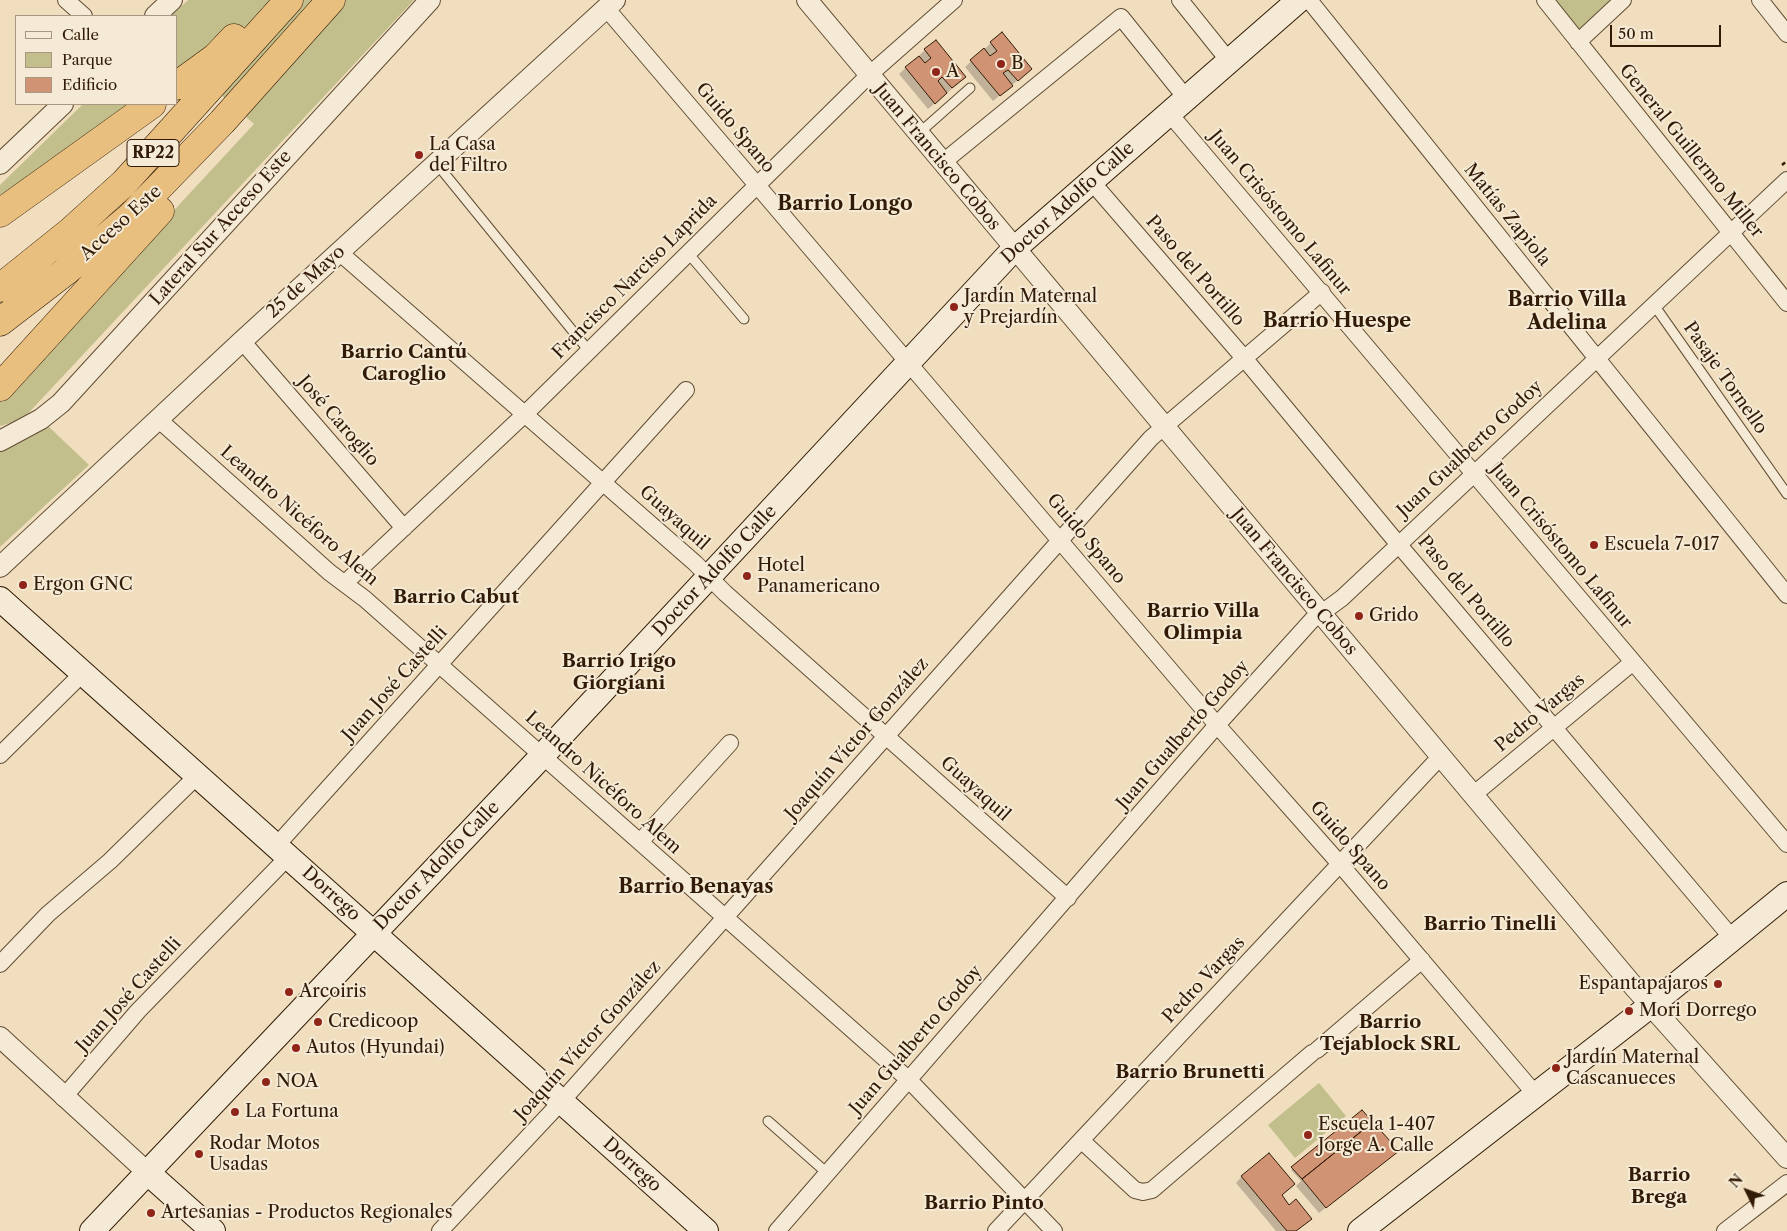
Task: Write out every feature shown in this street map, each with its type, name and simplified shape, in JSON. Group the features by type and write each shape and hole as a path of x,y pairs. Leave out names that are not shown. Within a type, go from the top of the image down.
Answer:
{"highway":[{"path":"178,85 216,57 272,0"},
{"name":"Acceso Este","path":"0,288 71,231 124,183 289,0"},
{"name":"Acceso Este","path":"0,322 65,272 130,217 203,143 331,0"},
{"path":"0,388 177,192 272,65"},
{"path":"0,212 151,105"}],"main road":[{"name":"Doctor Adolfo Calle","path":"92,1231 542,756 1014,249 1299,0"},
{"name":"Dorrego","path":"0,598 706,1231"},
{"path":"1360,1231 1650,1006 1787,894"},
{"path":"147,1172 212,1231"}],"street":[{"path":"66,0 83,15"},
{"path":"156,15 172,0"},
{"name":"Lateral Sur Acceso Este","path":"0,442 41,419 86,377 430,0"},
{"name":"Juan Francisco Cobos","path":"807,0 1162,427 1320,612 1650,1006 1787,1158"},
{"name":"Francisco Narciso Laprida","path":"345,583 525,414 869,75 954,0"},
{"path":"1180,0 1229,61"},
{"name":"Matías Zapiola","path":"1309,0 1787,595"},
{"name":"General Guillermo Miller","path":"1545,0 1787,303"},
{"path":"1578,42 1623,0"},
{"path":"1760,0 1787,34"},
{"name":"25 de Mayo","path":"0,567 242,341 610,4"},
{"name":"Guido Spano","path":"610,4 757,185 1217,725 1340,864 1536,1095"},
{"name":"Juan Crisóstomo Lafinur","path":"942,163 1121,17 1178,105 1322,292 1473,474 1787,844"},
{"path":"0,164 62,105"},
{"name":"Paso del Portillo","path":"1091,180 1244,358 1399,545 1734,939"},
{"name":"Juan Gualberto Godoy","path":"777,1231 1217,725 1320,612 1342,598 1787,180"},
{"name":"Guayaquil","path":"339,252 603,482 1068,898"},
{"name":"Joaquín Víctor González","path":"440,1231 561,1102 1162,427 1322,292"},
{"name":"José Caroglio","path":"242,341 404,528"},
{"name":"Juan José Castelli","path":"63,1098 283,850 440,665 686,390"},
{"name":"Leandro Nicéforo Alem","path":"158,419 329,572 345,583 440,665 908,1079 1054,1231"},
{"name":"Pedro Vargas","path":"1473,794 1633,662"},
{"path":"0,755 83,674"},
{"path":"640,842 730,743"},
{"name":"Pedro Vargas","path":"996,1231 1440,756"},
{"path":"0,964 48,914 110,861 198,775"},
{"path":"1082,1141 1135,1190 1143,1192 1152,1190 1422,960"},
{"path":"0,1037 63,1098 147,1172"},
{"path":"1725,1231 1787,1183"}],"lane":[{"path":"918,134 970,88"},
{"path":"436,163 589,351"},
{"path":"688,253 744,319"},
{"name":"Pasaje Tornello","path":"1654,305 1787,494"},
{"path":"768,1121 827,1173"}],"green space":[{"path":"188,0 414,0 22,420 0,426 0,398 254,124 186,64 178,70 178,15 172,15"},
{"path":"1548,0 1620,0 1579,39"},
{"path":"82,105 130,105 27,179 0,195 0,185"},
{"path":"47,425 89,465 0,547 0,451 31,437"},
{"path":"1319,1083 1346,1116 1295,1158 1268,1125"}],"building":[{"name":"B","path":"1002,32 1032,69 1018,81 1008,70 1003,73 1013,86 1000,96 970,60 984,48 990,56 997,51 990,42"},
{"name":"A","path":"936,40 966,77 952,88 942,77 938,81 947,93 935,104 905,67 919,56 925,63 931,58 924,49"},
{"path":"1362,1110 1373,1122 1302,1179 1291,1167"},
{"path":"1373,1122 1399,1151 1326,1208 1302,1179"},
{"path":"1269,1153 1295,1184 1282,1195 1289,1205 1296,1199 1312,1219 1296,1231 1287,1231 1241,1176"}],"place":[{"name":"B","path":"1001,64"},
{"name":"A","path":"936,72"},
{"name":"La Casa del Filtro","path":"419,155"},
{"name":"Jardín Maternal y Prejardín","path":"954,307"},
{"name":"Escuela 7-017","path":"1594,545"},
{"name":"Hotel Panamericano","path":"747,576"},
{"name":"Ergon GNC","path":"23,585"},
{"name":"Grido","path":"1359,616"},
{"name":"Espantapajaros","path":"1718,984"},
{"name":"Arcoiris","path":"289,992"},
{"name":"Mori Dorrego","path":"1629,1011"},
{"name":"Credicoop","path":"318,1022"},
{"name":"Autos (Hyundai)","path":"296,1048"},
{"name":"Jardín Maternal Cascanueces","path":"1556,1068"},
{"name":"NOA","path":"266,1082"},
{"name":"La Fortuna","path":"235,1112"},
{"name":"Escuela 1-407 Jorge A. Calle","path":"1308,1135"},
{"name":"Rodar Motos Usadas","path":"199,1154"},
{"name":"Artesanias - Productos Regionales","path":"151,1213"}],"district":[{"name":"Barrio Longo","path":"845,204"},
{"name":"Barrio Villa Adelina","path":"1567,312"},
{"name":"Barrio Huespe","path":"1337,321"},
{"name":"Barrio Cantú Caroglio","path":"404,364"},
{"name":"Barrio Cabut","path":"456,598"},
{"name":"Barrio Villa Olimpia","path":"1203,623"},
{"name":"Barrio Irigo Giorgiani","path":"619,673"},
{"name":"Barrio Benayas","path":"696,887"},
{"name":"Barrio Tinelli","path":"1490,925"},
{"name":"Barrio Tejablock SRL","path":"1390,1034"},
{"name":"Barrio Brunetti","path":"1190,1073"},
{"name":"Barrio Brega","path":"1659,1187"},
{"name":"Barrio Pinto","path":"984,1204"}]}
